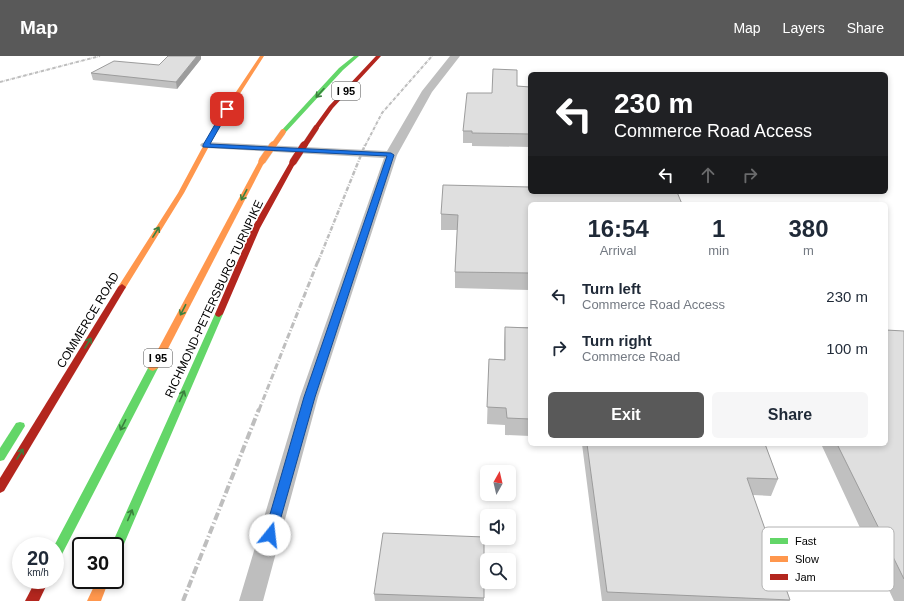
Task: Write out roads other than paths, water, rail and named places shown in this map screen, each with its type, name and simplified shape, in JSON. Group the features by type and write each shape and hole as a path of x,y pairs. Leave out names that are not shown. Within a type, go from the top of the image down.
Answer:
{"main road":[{"name":"COMMERCE ROAD","path":"0,488 111,304 181,193 219,122 262,56"},
{"name":"RICHMOND-PETERSBURG TURNPIKE","path":"64,539 196,284 262,161 284,132 341,69 358,56"},
{"name":"RICHMOND-PETERSBURG TURNPIKE","path":"121,537 256,228 293,162 316,128 331,108 379,56"},
{"name":"COMMERCE ROAD","path":"174,185 195,165"},
{"path":"0,457 23,421"},
{"path":"32,601 38,589"},
{"path":"94,601 99,589"}],"street":[{"path":"251,601 310,397 391,155 427,91 455,56"},
{"path":"206,145 391,155"}],"railway":[{"path":"0,82 100,56"},
{"path":"365,146 382,113 432,56"},
{"path":"318,262 365,145"},
{"path":"259,410 318,261"},
{"path":"183,601 259,409"}]}
